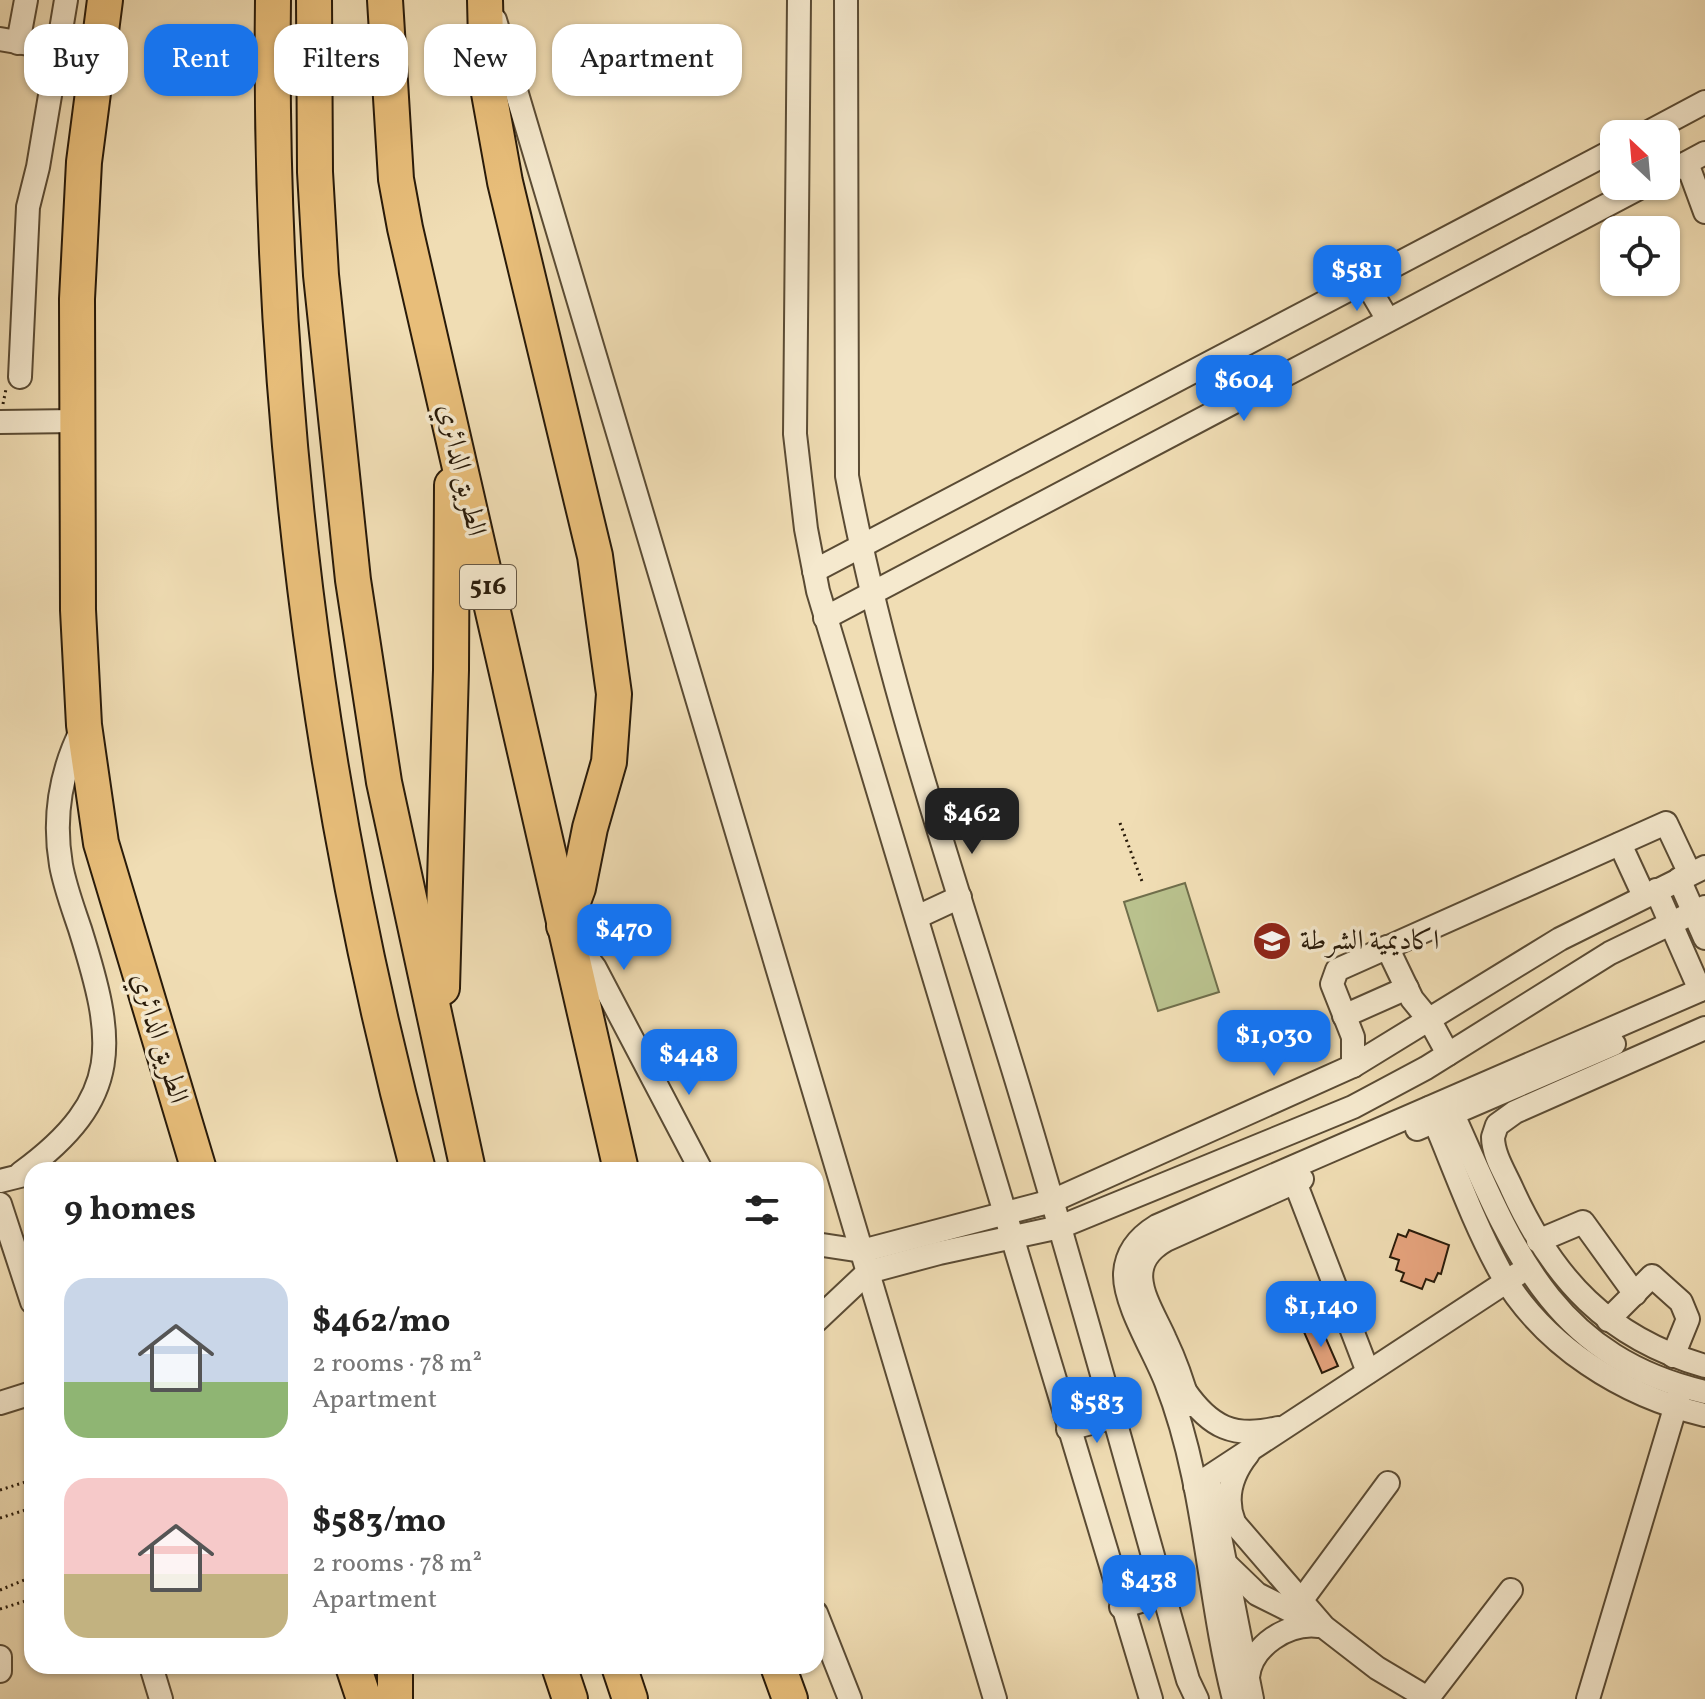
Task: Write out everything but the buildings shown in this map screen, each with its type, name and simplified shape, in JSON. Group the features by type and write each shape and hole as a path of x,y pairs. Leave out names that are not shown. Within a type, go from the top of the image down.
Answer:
{"highway":[{"name":"الطريق الدائري","path":"105,0 84,162 75,421 84,725 101,843 197,1162"},
{"path":"273,0 273,154 281,336 308,608 335,787 367,955 416,1162"},
{"name":"516","path":"314,0 315,172 340,478 384,782 466,1162"},
{"name":"الطريق الدائري","path":"385,0 396,179 619,1162"},
{"path":"487,0 487,82 505,182 592,541 614,694 609,762 590,828 578,888 564,928"},
{"name":"516","path":"444,1064 442,895 451,670 450,504 455,438"},
{"path":"356,1674 364,1699"},
{"path":"395,1674 395,1699"},
{"path":"562,1674 570,1699"},
{"path":"622,1674 630,1699"},
{"path":"781,1674 790,1699"}],"street":[{"path":"9,41 26,0"},
{"path":"62,24 66,0"},
{"path":"487,0 995,1699"},
{"path":"799,0 795,434 814,571 825,618 1151,1699"},
{"path":"846,0 847,476 860,548 871,595 1197,1699"},
{"path":"20,377 28,207 49,96"},
{"path":"1671,120 1705,102"},
{"path":"814,571 1600,157"},
{"path":"1696,158 1705,212"},
{"path":"825,618 1616,200"},
{"path":"1365,281 1388,320"},
{"path":"0,422 75,421"},
{"path":"36,1162 56,1147 79,1121 96,1090 105,1057 103,1005 67,890 58,845 64,776 84,725"},
{"path":"1353,1066 1353,1037 1332,984 1337,970 1666,823 1691,874 1705,938"},
{"path":"1620,844 1670,923 1700,1007"},
{"path":"824,1311 865,1262 1005,1212 1052,1201 1353,1066 1560,939 1691,874"},
{"path":"917,917 960,897"},
{"path":"824,1247 865,1262 1060,1227 1353,1107 1448,1054 1575,974 1699,909"},
{"path":"564,928 595,968 697,1162"},
{"path":"1387,947 1407,988 1448,1054"},
{"path":"1344,1016 1407,988"},
{"path":"1244,1694 1227,1565 1205,1487 1130,1297 1125,1272 1136,1242 1157,1226 1292,1175 1440,1110 1700,1007"},
{"path":"1700,1007 1515,1112 1497,1125 1493,1143 1538,1241 1561,1274 1608,1320 1673,1356 1705,1366"},
{"path":"1440,1110 1504,1230 1516,1275 1599,1344 1705,1415"},
{"path":"1292,1175 1368,1372"},
{"path":"1244,1694 1185,1391 1144,1294 1141,1270 1155,1246 1292,1175"},
{"path":"0,1204 24,1278"},
{"path":"1538,1241 1583,1222 1635,1294"},
{"path":"1205,1487 1253,1448 1516,1275"},
{"path":"1608,1320 1652,1276 1681,1302 1688,1319 1673,1356"},
{"path":"1185,1391 1198,1409 1222,1429 1253,1433 1285,1427"},
{"path":"1679,1396 1705,1392"},
{"path":"0,1403 24,1396"},
{"path":"1588,1699 1679,1396"},
{"path":"1068,1429 1114,1417"},
{"path":"1236,1527 1230,1510 1230,1489 1253,1448"},
{"path":"1301,1601 1388,1483"},
{"path":"1205,1487 1324,1627 1377,1668 1428,1699 1511,1590"},
{"path":"1227,1565 1257,1594 1324,1627"},
{"path":"1121,1607 1164,1594"},
{"path":"1244,1694 1252,1657 1267,1643 1298,1627 1324,1627"},
{"path":"824,1633 850,1699"},
{"path":"0,1657 0,1671"},
{"path":"153,1674 161,1699"}],"path":[{"path":"1120,823 1143,884"},
{"path":"0,1490 24,1482"},
{"path":"0,1518 24,1510"},
{"path":"0,1590 24,1580"},
{"path":"0,1609 24,1602"}],"green space":[{"path":"1185,883 1219,992 1158,1011 1124,902"}],"place":[{"name":"اكاديمية الشرطة","path":"1272,941"}]}
